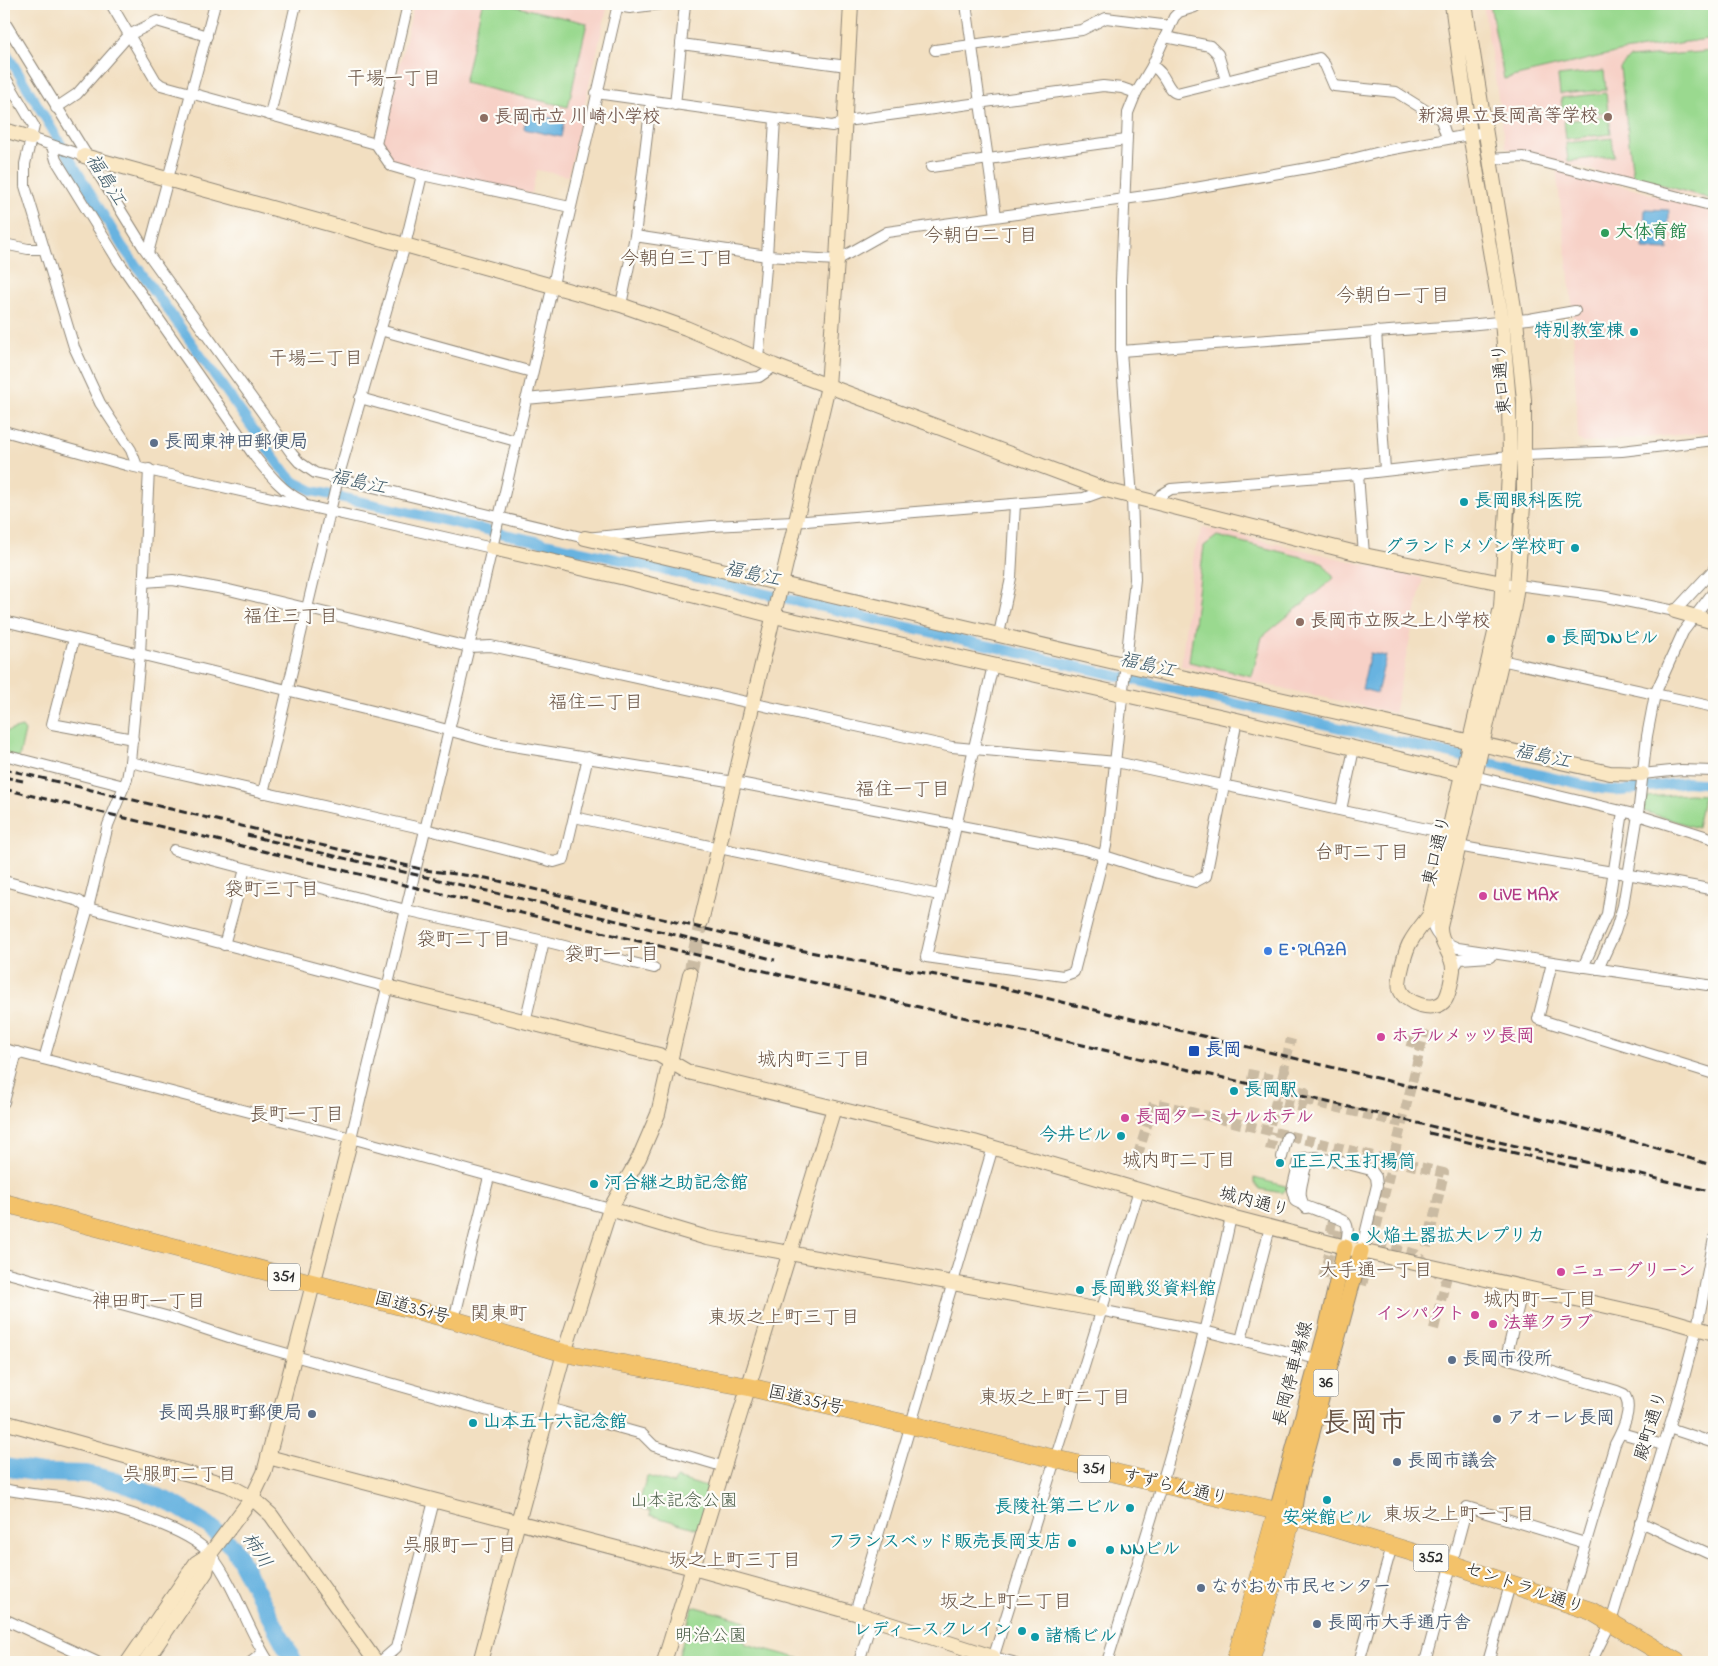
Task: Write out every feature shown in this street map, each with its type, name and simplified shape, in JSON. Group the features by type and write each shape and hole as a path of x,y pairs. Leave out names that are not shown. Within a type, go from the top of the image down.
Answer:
{"highway":[{"name":"国道351号","path":"4,1203 454,1320 564,1353 749,1387 910,1426"},
{"name":"すずらん通り","path":"910,1426 1285,1513"},
{"name":"セントラル通り","path":"1285,1513 1451,1564 1568,1603 1611,1622"},
{"path":"1235,1662 1285,1513"},
{"path":"1250,1662 1285,1513"},
{"name":"352","path":"1611,1622 1677,1662"}],"main road":[{"name":"長岡停車場線","path":"1285,1513 1317,1358 1326,1330 1345,1247"},
{"name":"長岡停車場線","path":"1285,1513 1297,1488 1361,1251"}],"street":[{"path":"111,4 156,81 161,85 376,144 391,166 422,175 570,207"},
{"path":"148,252 215,4"},
{"path":"270,115 296,4"},
{"path":"376,144 408,4"},
{"path":"128,1662 196,1564 212,1551 236,1516 252,1498 264,1473 351,1138 406,910 414,867 469,647 596,93 618,5 630,8 661,4"},
{"path":"675,105 684,4"},
{"path":"701,922 794,522 828,386 851,4"},
{"path":"966,4 996,216"},
{"path":"992,665 958,826 939,895 926,957 1063,976 1074,972 1102,855 1106,846 1136,579 1121,350 1128,113 1170,26 1179,12 1195,7 1194,4"},
{"name":"東口通り","path":"1452,4 1470,134 1502,321 1510,403 1510,458 1501,607 1475,745"},
{"name":"東口通り","path":"1441,941 1442,919 1455,838 1468,773 1501,660 1517,586 1526,455 1524,400 1516,320 1465,4"},
{"path":"935,50 1082,30 1106,18 1170,26"},
{"path":"4,21 95,171 148,252 249,396 299,462 315,473 337,482 498,521 586,538 780,587 999,634 1127,668 1475,745 1610,773 1641,776 1681,770 1714,771"},
{"path":"56,108 77,94 129,35 157,22 207,36"},
{"path":"1165,37 1210,46 1215,50 1226,80"},
{"path":"681,44 847,66"},
{"path":"1152,66 1162,71 1173,92 1319,58 1325,65 1334,86 1396,92 1441,120 1447,138"},
{"path":"4,74 34,126 24,179 74,347 100,404 131,450 137,466"},
{"path":"596,93 832,126 844,122 1103,86 1122,88 1136,93"},
{"path":"621,305 635,236 651,102"},
{"path":"758,359 767,256 775,119"},
{"path":"4,130 57,148 168,180 621,305 686,328 775,366 1106,490 1132,498 1364,555 1517,586 1601,596 1675,611 1714,622"},
{"path":"635,236 767,256 837,260 887,232 1124,200 1336,163 1447,138 1485,132"},
{"path":"931,167 1126,140"},
{"path":"57,148 56,160 120,262 255,458 286,491 316,508"},
{"path":"1489,159 1523,157 1714,206"},
{"path":"263,793 330,508 405,245 422,175"},
{"path":"4,244 28,249 44,249"},
{"path":"1121,350 1516,320 1575,311"},
{"path":"380,330 532,372"},
{"path":"1376,331 1385,470"},
{"path":"526,399 759,377 775,366"},
{"path":"360,398 516,442"},
{"path":"4,431 126,465 316,508 330,508 992,665 1123,692 1354,749 1468,773 1623,812 1638,810 1714,839"},
{"path":"1156,504 1161,495 1171,489 1358,474 1526,455 1582,451 1622,451 1714,440"},
{"path":"44,1059 88,908 108,825 124,786 130,762 140,655 149,469"},
{"path":"1358,474 1364,555"},
{"path":"586,538 712,526 794,522 1084,498 1106,490"},
{"path":"999,634 1011,578 1015,504"},
{"path":"1675,611 1714,569"},
{"path":"144,582 173,580 469,647 491,646 952,748 1116,762 1341,810 1551,863 1629,873 1714,890"},
{"path":"1598,969 1615,932 1629,873 1641,776 1655,694 1671,654 1683,632 1714,591"},
{"path":"4,621 495,743 734,782 1086,850 1167,876 1195,882 1206,876 1237,720"},
{"path":"74,639 52,724 133,739"},
{"path":"1501,660 1714,707"},
{"path":"1341,810 1354,749"},
{"path":"4,755 124,786"},
{"path":"130,762 425,829 554,862 564,859 588,757"},
{"path":"1583,968 1607,914 1623,812"},
{"path":"574,818 719,847 939,895"},
{"name":"東口通り","path":"1429,916 1455,838"},
{"path":"174,850 406,910 544,940 654,968"},
{"path":"224,945 245,869"},
{"path":"4,881 79,901 88,908 387,987"},
{"path":"1429,916 1432,928 1441,941 1453,969"},
{"path":"1429,916 1410,941 1400,980 1400,990 1410,1001 1430,1006 1440,1004 1447,995 1453,969 1460,959 1486,958 1498,954"},
{"path":"525,1022 544,940"},
{"path":"1441,941 1458,948 1714,986"},
{"path":"1552,963 1538,1019 1714,1074"},
{"path":"480,1662 516,1521 545,1427 564,1353 610,1209 650,1138 665,1092 690,974"},
{"name":"城内通り","path":"387,987 659,1055 688,1072 993,1147 1231,1217 1345,1247 1714,1333"},
{"path":"4,1049 351,1138 489,1177 567,1196 707,1238 1100,1310 1317,1358"},
{"path":"4,1102 17,1052"},
{"path":"664,1662 834,1108"},
{"path":"1280,1154 1287,1137"},
{"path":"855,1613 993,1147"},
{"path":"1345,1247 1348,1231 1347,1224 1342,1219 1306,1208 1301,1201 1300,1193 1306,1166 1319,1158 1371,1170 1376,1177 1377,1185 1361,1251"},
{"path":"454,1320 489,1177"},
{"path":"992,1660 1139,1190"},
{"path":"1107,1662 1163,1485 1204,1332 1231,1217"},
{"path":"1241,1340 1270,1227"},
{"name":"殿町通り","path":"1591,1662 1611,1622 1669,1428 1697,1328 1714,1238"},
{"path":"4,1272 169,1317 293,1356 545,1427"},
{"path":"1523,1287 1506,1358 1624,1394 1627,1398 1628,1410 1621,1433 1615,1444 1568,1603"},
{"path":"549,1408 642,1434 654,1446 725,1467"},
{"path":"4,1422 228,1486 252,1498 270,1515 378,1662 396,1648 434,1501"},
{"path":"1669,1428 1714,1443"},
{"path":"1621,1433 1663,1445"},
{"path":"268,1457 693,1568 801,1600 855,1613 992,1660 1013,1662"},
{"path":"4,1489 78,1500 128,1514 192,1539 212,1551 266,1658 251,1662"},
{"path":"1425,1662 1467,1507 1585,1543"},
{"path":"1640,1522 1714,1556"},
{"path":"1359,1662 1392,1546"},
{"path":"145,1662 206,1572 212,1551"},
{"path":"1488,1662 1510,1585"},
{"path":"4,1619 97,1662"},
{"path":"859,1662 872,1619"}],"shaded area":[{"name":"長岡市立 川崎小学校","path":"414,4 604,4 607,9 568,176 537,170 531,194 397,164 381,142"},
{"name":"新潟県立長岡高等学校","path":"1483,4 1714,4 1714,202 1506,148"},
{"name":"新潟県立長岡高等学校","path":"1556,168 1714,211 1714,432 1584,443 1578,439 1572,304"},
{"name":"長岡市立阪之上小学校","path":"1203,527 1423,578 1394,713 1181,666 1194,552"}],"green space":[{"path":"482,4 505,4 587,23 568,107 464,83"},
{"path":"1490,4 1714,4 1714,38 1623,51 1504,79"},
{"path":"1714,51 1714,200 1633,176 1620,68 1629,58"},
{"path":"1604,71 1606,90 1560,94 1558,76"},
{"path":"1606,93 1608,112 1563,116 1561,98"},
{"path":"1609,116 1611,134 1566,139 1564,121"},
{"path":"1612,138 1614,156 1568,161 1566,143"},
{"path":"1217,536 1322,562 1334,578 1262,637 1252,676 1189,662 1204,546"},
{"path":"22,727 25,731 19,758 4,754 4,732"},
{"path":"1689,794 1704,795 1697,828 1643,811 1646,797"},
{"path":"1254,1178 1289,1187 1282,1193 1260,1189 1254,1182"},
{"name":"山本記念公園","path":"647,1476 674,1484 676,1478 713,1489 701,1530 650,1515 651,1511 638,1507"},
{"name":"明治公園","path":"693,1606 746,1621 742,1636 746,1644 812,1662 677,1662"}],"water":[{"path":"527,112 564,121 561,137 524,129"},
{"path":"1645,209 1669,210 1668,250 1643,249"},
{"path":"1370,653 1386,656 1377,693 1362,689"}],"waterway":[{"name":"福島江","path":"4,49 122,246 281,468 295,482 313,491 630,562 1601,789 1621,791 1686,782 1714,784"},
{"path":"1701,590 1714,577"},
{"name":"柿川","path":"4,1467 41,1473 86,1474 120,1482 170,1502 208,1525 233,1547 294,1662"}],"tunnel":[{"path":"690,974 701,922"},
{"path":"1362,1285 1425,1030"},
{"path":"1283,1073 1291,1039"},
{"path":"1407,1041 1421,1045"},
{"path":"1270,1124 1284,1071"},
{"path":"1248,1074 1278,1080"},
{"path":"1272,1081 1280,1087 1305,1092 1305,1100 1301,1107 1276,1101"},
{"path":"1305,1100 1402,1123"},
{"path":"1133,1170 1154,1103 1444,1173 1427,1247"},
{"path":"1270,1150 1274,1132"},
{"path":"1326,1226 1336,1228 1334,1234"},
{"path":"1323,1278 1334,1234 1416,1254 1446,1280 1434,1329"}],"railway":[{"path":"4,769 425,870 486,878 788,948 996,986 1550,1120 1647,1145 1714,1166"},
{"path":"4,777 23,781"},
{"path":"4,789 743,966 1714,1192"},
{"path":"247,835 643,927 775,960"},
{"path":"1429,1133 1580,1168"}],"place":[{"name":"新潟県立長岡高等学校","path":"1608,117"},
{"name":"長岡市立 川崎小学校","path":"484,118"},
{"name":"大体育館","path":"1605,233"},
{"name":"特別教室棟","path":"1634,332"},
{"name":"長岡東神田郵便局","path":"154,443"},
{"name":"長岡眼科医院","path":"1464,502"},
{"name":"グランドメゾン学校町","path":"1575,548"},
{"name":"長岡市立阪之上小学校","path":"1300,622"},
{"name":"長岡DNビル","path":"1551,639"},
{"name":"LiVE MAX","path":"1483,896"},
{"name":"E･PLAZA","path":"1268,951"},
{"name":"ホテルメッツ長岡","path":"1381,1037"},
{"name":"長岡","path":"1194,1051"},
{"name":"長岡駅","path":"1234,1091"},
{"name":"長岡ターミナルホテル","path":"1125,1118"},
{"name":"今井ビル","path":"1121,1136"},
{"name":"正三尺玉打揚筒","path":"1280,1163"},
{"name":"河合継之助記念館","path":"594,1184"},
{"name":"火焔土器拡大レプリカ","path":"1355,1237"},
{"name":"ニューグリーン","path":"1561,1272"},
{"name":"長岡戦災資料館","path":"1080,1290"},
{"name":"インパクト","path":"1475,1315"},
{"name":"法華クラブ","path":"1493,1324"},
{"name":"長岡市役所","path":"1452,1360"},
{"name":"長岡呉服町郵便局","path":"312,1414"},
{"name":"アオーレ長岡","path":"1497,1419"},
{"name":"山本五十六記念館","path":"473,1423"},
{"name":"長岡市議会","path":"1397,1462"},
{"name":"安栄館ビル","path":"1327,1500"},
{"name":"長陵社第二ビル","path":"1130,1508"},
{"name":"フランスベッド販売長岡支店","path":"1072,1543"},
{"name":"NNビル","path":"1110,1550"},
{"name":"ながおか市民センター","path":"1201,1588"},
{"name":"長岡市大手通庁舎","path":"1317,1624"},
{"name":"レディースクレイン","path":"1022,1631"},
{"name":"諸橋ビル","path":"1035,1637"}],"district":[{"name":"干場一丁目","path":"394,79"},
{"name":"今朝白二丁目","path":"981,236"},
{"name":"今朝白三丁目","path":"677,259"},
{"name":"今朝白一丁目","path":"1393,296"},
{"name":"干場二丁目","path":"316,359"},
{"name":"福住三丁目","path":"291,617"},
{"name":"福住二丁目","path":"596,703"},
{"name":"福住一丁目","path":"903,790"},
{"name":"台町二丁目","path":"1362,853"},
{"name":"袋町三丁目","path":"272,890"},
{"name":"袋町二丁目","path":"464,940"},
{"name":"袋町一丁目","path":"612,955"},
{"name":"城内町三丁目","path":"814,1060"},
{"name":"長町一丁目","path":"297,1115"},
{"name":"城内町二丁目","path":"1179,1161"},
{"name":"大手通一丁目","path":"1376,1271"},
{"name":"城内町一丁目","path":"1540,1300"},
{"name":"神田町一丁目","path":"149,1302"},
{"name":"関東町","path":"499,1314"},
{"name":"東坂之上町三丁目","path":"784,1318"},
{"name":"東坂之上町二丁目","path":"1055,1398"},
{"name":"長岡市","path":"1364,1424"},
{"name":"呉服町二丁目","path":"180,1475"},
{"name":"東坂之上町一丁目","path":"1459,1515"},
{"name":"呉服町一丁目","path":"460,1546"},
{"name":"坂之上町三丁目","path":"735,1561"},
{"name":"坂之上町二丁目","path":"1006,1602"}]}
